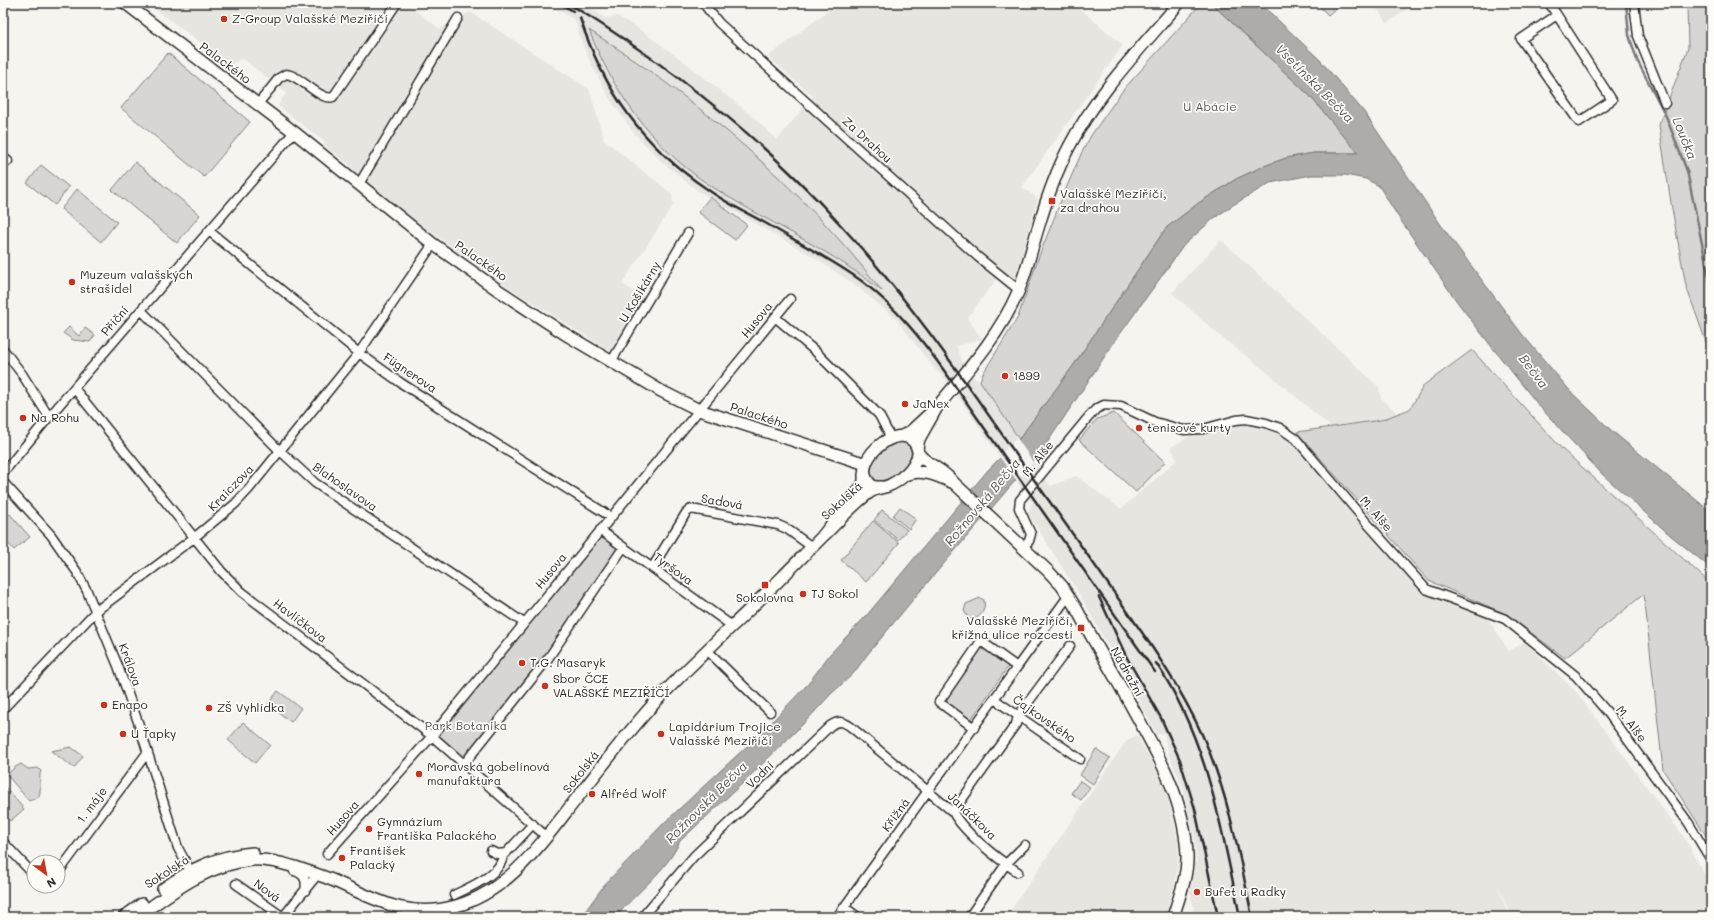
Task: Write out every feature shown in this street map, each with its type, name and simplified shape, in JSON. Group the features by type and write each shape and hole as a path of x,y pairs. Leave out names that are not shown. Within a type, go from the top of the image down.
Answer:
{"street":[{"name":"Palackého","path":"125,3 258,104 359,184 382,198 433,244 498,290 611,362 667,394 699,410 865,469"},
{"name":"Za Drahou","path":"703,3 719,23 978,257 1019,290"},
{"path":"1549,3 1612,100 1579,122 1521,39 1557,16"},
{"path":"1634,3 1638,36 1665,103"},
{"path":"1019,290 1048,194 1058,169 1082,124 1115,78 1177,5"},
{"path":"258,104 279,78 286,74 294,76 326,97 333,97 395,6"},
{"path":"359,184 458,18"},
{"name":"Příční","path":"3,473 49,417 294,132"},
{"name":"Fügnerova","path":"209,231 359,353 401,383 611,518"},
{"name":"U Košikárny","path":"611,362 688,233"},
{"name":"Kraiczova","path":"3,709 96,611 195,537 235,504 249,489 359,353 433,244"},
{"name":"Sokolská","path":"821,538 862,486 864,482 865,469 877,448 896,437 913,430 937,407 978,359 1003,323 1019,290"},
{"name":"Husova","path":"327,854 432,736 790,299"},
{"name":"Blahoslavova","path":"141,310 280,451 316,483 524,623"},
{"path":"775,317 815,351 879,415 896,437 913,440 918,450"},
{"path":"3,349 22,374 49,417"},
{"name":"Havlíčkova","path":"74,388 222,572 242,592 432,736 547,837"},
{"name":"M. Alše","path":"1023,547 1029,541 1031,534 1019,508 1020,500 1086,420 1096,409 1104,405 1121,406 1156,422 1184,430 1203,429 1236,420 1246,419 1266,423 1280,428 1296,439 1367,523 1426,589 1505,619 1576,676 1608,713 1688,822 1711,860"},
{"name":"Sokolská","path":"137,917 192,874 253,860 269,860 318,874 384,904 420,914 454,906 482,896 510,876 547,837 647,711 732,626 867,495 874,490 892,484 903,476 915,462 919,439 937,407"},
{"name":"Nádražní","path":"918,450 927,463 941,470 997,522 1048,571 1069,595 1158,756 1172,784 1178,802 1183,822 1187,856 1185,878 1173,917"},
{"name":"Sokolská","path":"865,469 871,485 877,488 882,487"},
{"name":"Nádražní","path":"903,476 915,472 924,472 957,485"},
{"name":"Králova","path":"3,482 51,535 77,572 96,611 138,722 178,848 192,874"},
{"name":"Sadová","path":"652,568 686,513 691,509 778,525 787,529 812,547"},
{"name":"Tyršova","path":"600,530 732,626"},
{"path":"464,764 547,660 624,548"},
{"name":"Křižná","path":"837,917 1069,595"},
{"path":"974,728 939,702 981,641 1017,667"},
{"path":"953,812 1016,724 1018,716 1070,646"},
{"path":"712,656 770,712"},
{"name":"Čajkovského","path":"994,699 1080,759"},
{"name":"Vodní","path":"642,917 694,856 830,726 837,722 844,722 851,727 927,792"},
{"name":"1. máje","path":"66,862 147,753"},
{"name":"Janáčkova","path":"927,792 953,812 959,823 1006,864 1018,872"},
{"path":"491,851 497,854 503,854 508,851 533,824"},
{"path":"3,842 26,866"},
{"path":"969,917 1006,864 1025,845"},
{"name":"Sokolská","path":"124,917 192,874 223,858 253,853 284,857 310,866 318,874"},
{"path":"454,894 474,885 494,871 502,863 503,854"},
{"path":"237,863 268,864 299,873 306,882 305,892"},
{"path":"283,917 305,892 318,874"},
{"name":"Nová","path":"236,884 283,917"},
{"path":"844,907 858,917"}],"shaded area":[{"path":"147,3 406,3 440,29 470,12 589,89 604,140 672,194 673,205 622,284 652,302 619,357 503,284 372,189 348,164 324,145 325,142 278,106 286,93 242,58 230,65"},
{"path":"545,3 582,3 605,18 617,16 636,27 686,63 752,116 777,140 813,96 768,57 838,3 1073,3 1123,45 1022,187 1038,199 1015,279 1012,280 1002,272 967,318 982,339 956,346 963,363 974,378 980,381 1047,482 1051,486 1076,476 1121,509 1177,460 1171,447 1192,435 1232,426 1249,424 1274,431 1295,445 1361,526 1416,586 1487,617 1509,651 1525,642 1577,693 1684,837 1711,886 1711,904 1694,917 1512,917 1495,880 1510,917 1196,917 1190,892 1196,863 1195,839 1183,788 1169,755 1164,733 1157,735 1081,597 1028,513 1032,503 948,382 933,367 896,319 858,287 812,256 698,191 662,162 634,133 610,99 590,62 575,20","holes":["590,31 653,73 705,113 754,155 827,227 880,290 848,265 728,195 686,168 643,125 620,93 601,58"]},
{"path":"1373,3 1416,3 1387,23"},
{"path":"1221,240 1379,387 1381,398 1398,414 1381,420 1331,427 1267,372 1220,336 1172,293"},
{"path":"1137,735 1164,785 1178,842 1178,864 1174,886 1165,917 1006,917 1127,740"}],"green space":[{"name":"U Abácie","path":"1211,3 1309,95 1359,153 1314,153 1286,158 1264,166 1236,179 1200,202 1166,228 1073,366 1019,439 980,381 982,375 1018,317 1039,256 1064,193 1082,152 1092,134 1123,90 1198,7"},
{"path":"1316,3 1342,3 1328,15"},
{"path":"1687,3 1711,3 1711,356 1686,286 1659,125 1688,48"},
{"path":"589,30 670,86 747,148 818,217 851,253 882,291 861,275 818,247 705,182 667,151 635,115 622,95 609,74"},
{"path":"168,53 250,122 204,177 121,108"},
{"path":"135,162 200,215 177,243 112,190"},
{"path":"41,165 69,187 55,205 27,183"},
{"path":"77,189 117,222 101,242 61,209"},
{"path":"710,197 747,225 735,240 698,212"},
{"path":"69,327 79,336 85,328 95,335 90,342 73,340 63,333"},
{"path":"1472,350 1562,449 1711,584 1711,843 1663,770 1644,594 1565,658 1506,614 1429,581 1297,432 1381,420 1410,409 1424,385"},
{"path":"1114,413 1165,462 1136,492 1079,440 1097,419"},
{"path":"898,442 904,442 910,447 911,453 909,460 905,467 898,473 884,480 877,481 871,474 873,463 883,450"},
{"path":"900,507 916,519 909,529 893,516"},
{"path":"882,510 907,530 898,540 874,520"},
{"path":"10,514 30,537 14,550 3,537 3,520"},
{"path":"873,521 899,543 866,582 841,560"},
{"name":"Park Botanika","path":"600,530 623,548 547,660 463,763 432,736"},
{"path":"980,598 984,600 983,611 976,618 969,619 964,611 966,604"},
{"path":"982,644 1010,664 969,722 941,702"},
{"path":"278,691 301,708 291,722 268,704"},
{"path":"243,722 270,745 255,763 228,740"},
{"path":"71,747 83,756 74,768 51,751"},
{"path":"1096,749 1110,758 1093,784 1080,775"},
{"path":"21,764 28,769 38,768 41,771 39,797 29,801 7,775"},
{"path":"1080,781 1090,787 1081,800 1071,793"},
{"path":"4,786 24,809 10,821 3,813"}],"water":[{"path":"1211,3 1260,3 1320,60 1364,112 1441,225 1522,334 1572,393 1612,431 1711,512 1711,568 1670,535 1602,474 1540,407 1458,303 1397,215 1379,186 1366,179 1345,175 1311,175 1270,183 1213,219 1184,245 1115,341 1045,446 916,596 853,674 831,694 806,721 745,781 680,841 674,852 659,872 616,917 581,917 605,884 664,823 760,734 808,684 830,654 867,615 988,470 1019,439 1073,366 1166,228 1200,202 1236,179 1264,166 1286,158 1314,153 1358,153 1309,95"}],"pier":[{"path":"1017,438 1033,462 1017,481 999,456"}],"waterway":[{"name":"Loučka","path":"1626,3 1629,35 1637,60 1666,116 1687,171 1711,287"}],"railway":[{"path":"559,3 573,11"},
{"path":"568,3 605,26 676,76 744,130 776,159 807,189 861,248 929,332 1150,644 1187,704 1209,751 1227,804 1252,917"},
{"path":"580,18 590,45 614,93 628,115 664,154 684,172 722,199 852,274 875,292 909,326 948,376 1155,672"},
{"path":"1099,597 1126,656 1161,718 1180,760 1195,809 1218,917"},
{"path":"1156,663 1174,692 1200,753 1219,818 1240,917"}],"place":[{"name":"Z-Group Valašské Meziříčí","path":"224,19"},
{"name":"Valašské Meziříčí, za drahou","path":"1052,201"},
{"name":"Muzeum valašských strašidel","path":"72,282"},
{"name":"1899","path":"1005,376"},
{"name":"JaNex","path":"905,404"},
{"name":"Na Rohu","path":"23,418"},
{"name":"tenisové kurty","path":"1139,428"},
{"name":"Sokolovna","path":"765,585"},
{"name":"TJ Sokol","path":"803,594"},
{"name":"Valašské Meziříčí, křižná ulice rozcestí","path":"1081,628"},
{"name":"T.G. Masaryk","path":"522,663"},
{"name":"Sbor ČCE VALAŠSKÉ MEZIŘÍČÍ","path":"545,686"},
{"name":"Enapo","path":"104,705"},
{"name":"ZŠ Vyhlídka","path":"209,708"},
{"name":"U Ťapky","path":"123,734"},
{"name":"Lapidárium Trojice Valašské Meziříčí","path":"661,734"},
{"name":"Moravská gobelínová manufaktura","path":"419,774"},
{"name":"Alfréd Wolf","path":"592,794"},
{"name":"Gymnázium Františka Palackého","path":"369,829"},
{"name":"František Palacký","path":"342,858"},
{"name":"Bufet u Radky","path":"1197,892"}],"water label":[{"name":"Vsetínská Bečva","path":"1315,83"},
{"name":"Bečva","path":"1534,371"},
{"name":"Rožnovská Bečva","path":"982,502"},
{"name":"Rožnovská Bečva","path":"706,802"}]}
